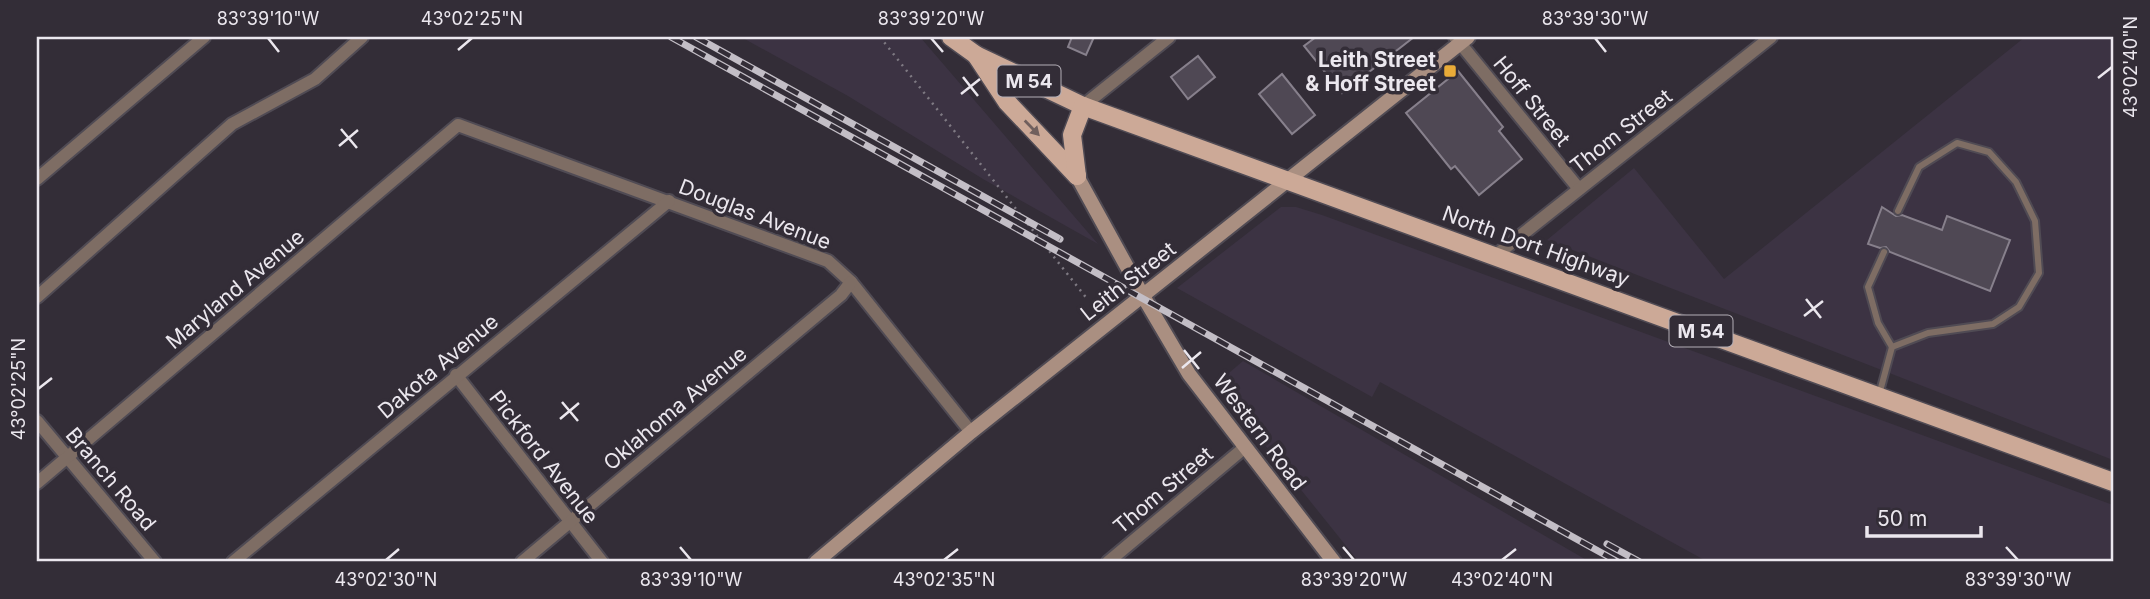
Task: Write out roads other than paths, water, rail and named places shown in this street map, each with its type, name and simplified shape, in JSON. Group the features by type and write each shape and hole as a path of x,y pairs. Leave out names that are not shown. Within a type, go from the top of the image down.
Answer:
{"main road":[{"name":"North Dort Highway","path":"950,37 976,55 1083,106 2113,482"},
{"path":"976,55 1007,102 1077,176"},
{"path":"1077,176 1072,135 1083,106"}],"street":[{"path":"37,179 204,37"},
{"path":"37,297 232,124 316,79 362,37"},
{"path":"1083,106 1169,37"},
{"name":"Thom Street","path":"1495,256 1771,37"},
{"name":"Hoff Street","path":"1461,39 1578,189"},
{"name":"Leith Street","path":"816,562 971,432 1461,39"},
{"name":"Douglas Avenue","path":"458,125 828,261 851,282 971,432"},
{"name":"Maryland Avenue","path":"37,483 458,125"},
{"name":"Western Road","path":"1077,176 1189,374 1334,562"},
{"name":"Dakota Avenue","path":"233,562 669,201"},
{"name":"Oklahoma Avenue","path":"522,562 841,295 851,282"},
{"name":"Pickford Avenue","path":"456,375 572,520 602,562"},
{"name":"Branch Road","path":"37,421 155,562"},
{"name":"Thom Street","path":"1108,562 1244,448"}],"lane":[{"path":"1892,347 1928,332 1993,324 2019,307 2039,273 2035,220 2016,182 1989,152 1957,143 1919,167 1898,211"},
{"path":"1878,396 1892,347 1878,323 1868,287 1884,252"}],"railway":[{"path":"671,37 1618,562"},
{"path":"696,37 1060,239"},
{"path":"1607,544 1640,562"}],"place":[{"name":"Leith Street & Hoff Street","path":"1450,71"}]}
